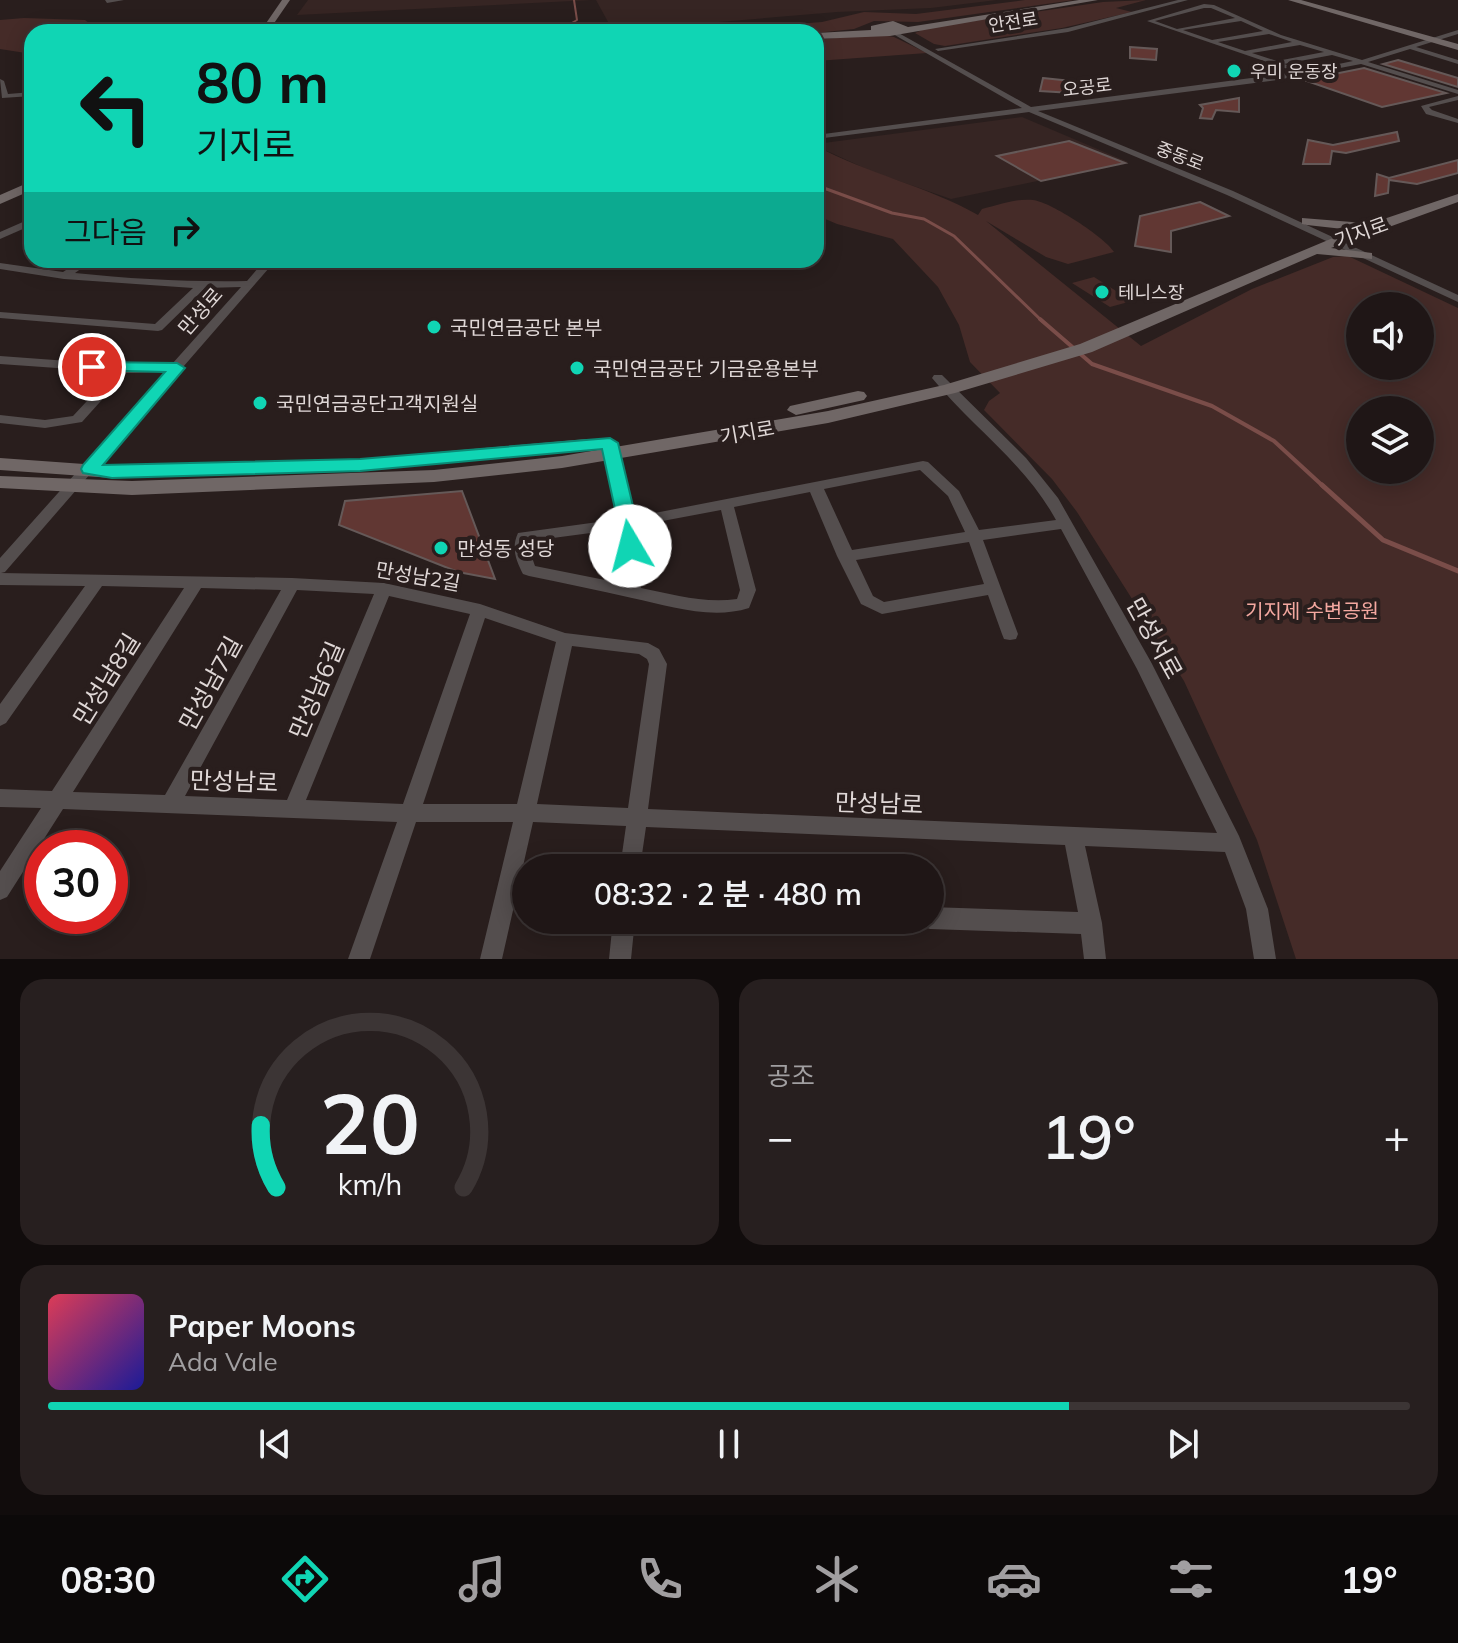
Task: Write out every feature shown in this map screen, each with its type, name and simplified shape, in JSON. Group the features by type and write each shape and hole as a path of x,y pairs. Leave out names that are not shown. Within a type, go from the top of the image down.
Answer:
{"street":[{"path":"107,1 121,0"},
{"path":"270,24 286,0"},
{"path":"282,24 298,0"},
{"path":"824,35 878,29 901,30 1094,0"},
{"name":"안전로","path":"938,49 1057,32 1185,0"},
{"path":"1292,0 1438,39"},
{"path":"1303,0 1458,45"},
{"path":"1303,73 1150,21 1204,6 1215,7 1269,32 1361,62"},
{"path":"1175,30 1242,19"},
{"name":"중동로","path":"901,30 938,49 1035,110"},
{"name":"중동로","path":"901,30 1035,110 1303,223 1458,299"},
{"path":"1210,42 1269,32"},
{"name":"오공로","path":"824,136 1215,88 1361,62 1458,32"},
{"path":"1243,52 1300,43"},
{"path":"1411,48 1458,62"},
{"path":"1275,63 1333,53"},
{"name":"오공로","path":"1361,62 1458,95"},
{"path":"0,81 2,96 24,95"},
{"name":"오공로","path":"1458,95 1425,106 1429,112 1458,121"},
{"path":"0,191 24,180"},
{"path":"0,200 24,189"},
{"name":"기지로","path":"0,482 74,486 305,483 434,476 828,417 988,371 1086,348 1129,324 1334,237 1458,190"},
{"name":"기지로","path":"1334,237 1458,198"},
{"path":"1303,223 1296,226 1334,237 1362,235 1363,241 1377,251 1370,254 1334,237 1303,223"},
{"path":"0,236 24,225"},
{"path":"14,230 24,231"},
{"name":"중동로","path":"1370,254 1458,292"},
{"path":"0,266 64,276 201,286 249,284"},
{"path":"64,276 76,268"},
{"name":"만성로","path":"0,568 264,268"},
{"path":"1,316 158,328 201,286"},
{"path":"0,360 123,369 177,368"},
{"path":"0,419 45,424 77,419 123,369"},
{"name":"만성서로","path":"944,384 1021,461 1051,498 1145,667 1232,843 1257,909 1265,959"},
{"path":"611,449 628,523 633,590"},
{"name":"기지로","path":"0,464 112,472 360,465 611,449"},
{"path":"727,506 748,590 743,604 724,607 694,605 529,570 521,549 523,537 727,506 923,465 954,494 974,536 1010,634"},
{"path":"815,486 867,600 882,608 993,588"},
{"path":"845,556 1063,524"},
{"name":"만성남2길","path":"0,579 292,584 384,589 480,610 565,639 642,648 653,654 658,664 635,818"},
{"path":"0,718 97,581"},
{"name":"만성남8길","path":"57,800 195,584"},
{"name":"만성남7길","path":"170,805 292,584"},
{"name":"만성남6길","path":"293,809 384,589"},
{"path":"359,959 480,610"},
{"path":"491,959 565,639"},
{"name":"만성남로","path":"0,798 409,813 524,813 1232,843"},
{"path":"0,890 57,800"},
{"path":"631,854 635,818"},
{"path":"1073,837 1091,923 1095,959"},
{"path":"944,918 1091,923"},
{"path":"620,959 623,934"}],"shaded area":[{"path":"308,0 592,0 297,15"},
{"path":"596,0 997,0 931,8 696,24 609,24"},
{"path":"1022,117 1128,162 951,199 873,172 824,150 824,143"}],"green space":[{"path":"1025,0 1074,0 918,22 874,21 854,29 824,32 824,24 795,24 822,22 864,12 916,14"},
{"path":"1146,0 1116,8 1132,12 1062,28 945,46 934,44 915,33 926,28 1103,2"},
{"path":"0,20 85,20 90,24 24,24 24,53 0,49"},
{"path":"875,34 894,37 927,53 824,60 824,39"},
{"name":"기지제 수변공원","path":"824,150 978,215 982,209 1033,200 1090,230 1114,252 1068,264 1046,257 986,221 1141,346 1252,289 1333,257 1348,256 1424,292 1346,292 1346,380 1434,380 1434,297 1458,308 1458,959 1296,959 1257,840 1184,681 1077,512 1052,479 984,410 989,401 1000,393 970,362 959,325 938,287 893,239 824,218"},
{"name":"테니스장","path":"1094,277 1132,301 1110,307 1072,283"}],"building":[{"path":"1130,47 1157,49 1156,60 1130,58"},
{"path":"1398,60 1458,78 1458,87 1383,64"},
{"path":"1364,68 1446,93 1382,107 1304,80"},
{"path":"1043,78 1090,83 1089,94 1040,91"},
{"path":"1239,98 1239,112 1216,110 1212,119 1200,118 1203,108 1200,105"},
{"path":"1397,132 1399,141 1346,153 1332,151 1330,164 1303,164 1308,140 1333,145"},
{"path":"1069,141 1125,163 1041,181 997,156"},
{"path":"1458,160 1458,173 1417,184 1389,180 1388,193 1375,196 1377,174 1389,178"},
{"path":"1200,202 1229,216 1171,231 1171,252 1135,246 1140,216"},
{"name":"만성동 성당","path":"462,491 495,579 458,572 339,525 345,501"}],"waterway":[{"path":"570,24 577,20 574,0"},
{"path":"824,188 892,213 924,219 954,236 1042,321"},
{"path":"1040,319 1092,364 1212,406 1274,441 1324,487"},
{"path":"1322,485 1383,540 1458,571"}],"place":[{"name":"우미 운동장","path":"1234,71"},
{"name":"테니스장","path":"1102,292"},
{"name":"국민연금공단 본부","path":"434,327"},
{"name":"국민연금공단 기금운용본부","path":"577,368"},
{"name":"국민연금공단고객지원실","path":"260,403"},
{"name":"만성동 성당","path":"441,548"}],"route":[{"path":"92,367 177,368 90,469 112,472 360,465 610,443 628,523 630,546"}]}
